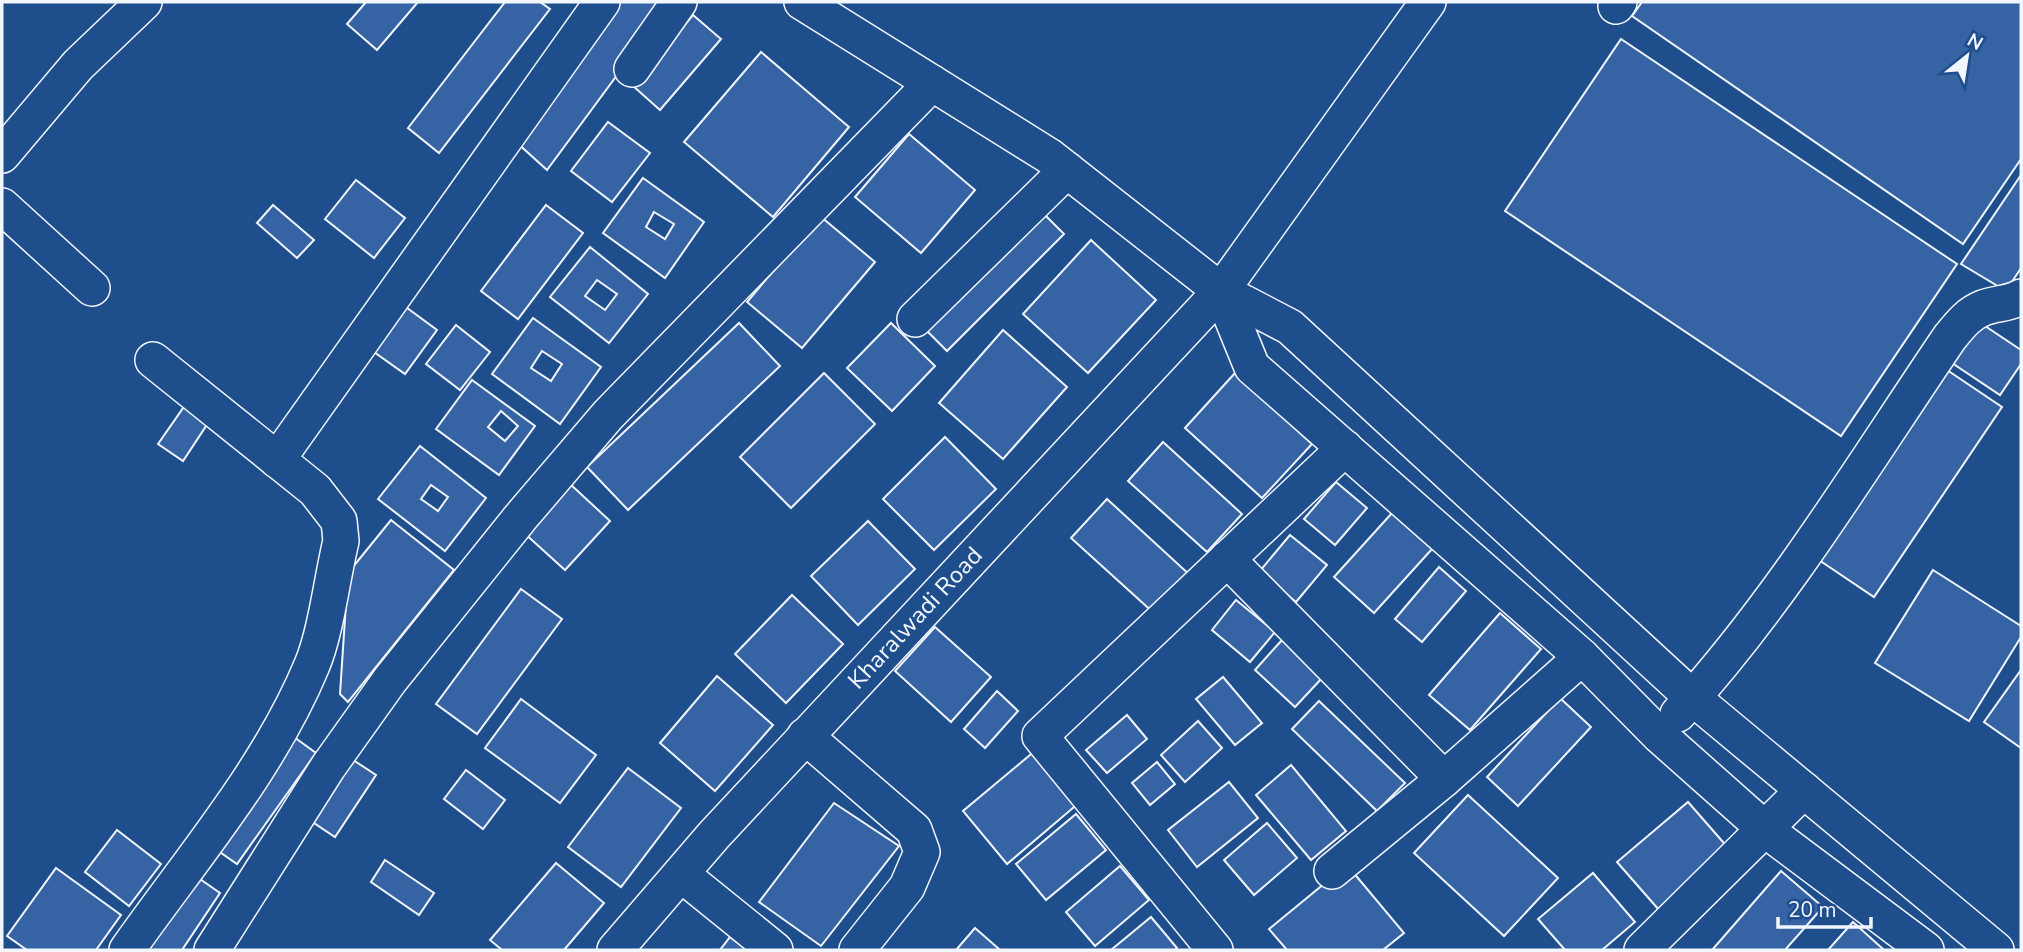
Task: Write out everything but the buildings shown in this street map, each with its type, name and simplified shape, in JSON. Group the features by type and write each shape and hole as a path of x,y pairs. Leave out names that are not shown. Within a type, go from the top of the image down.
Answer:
{"street":[{"path":"2,155 78,65 144,2"},
{"path":"277,460 602,2"},
{"path":"632,69 679,2"},
{"path":"802,2 1067,170 1221,291 1290,327 1693,698 1996,950"},
{"name":"Kharalwadi Road","path":"615,950 805,736 1221,291 1428,2"},
{"path":"212,950 328,767 390,680 520,518 608,415 932,83"},
{"path":"915,318 1067,170"},
{"path":"2,206 92,288"},
{"path":"1221,291 1252,367 1582,657 1659,735 1766,830 1926,950"},
{"path":"1659,735 1693,698 1789,574 1967,316 1984,307 2011,302 2021,297"},
{"path":"127,950 253,773 314,662 341,541 339,521 315,490 153,360"},
{"path":"1215,950 1040,736 1345,447"},
{"path":"1227,559 1444,779"},
{"path":"1332,871 1444,779 1582,657"},
{"path":"805,736 914,830 922,852 907,887 857,950"},
{"path":"1643,950 1804,790"},
{"path":"681,874 775,950"}]}
